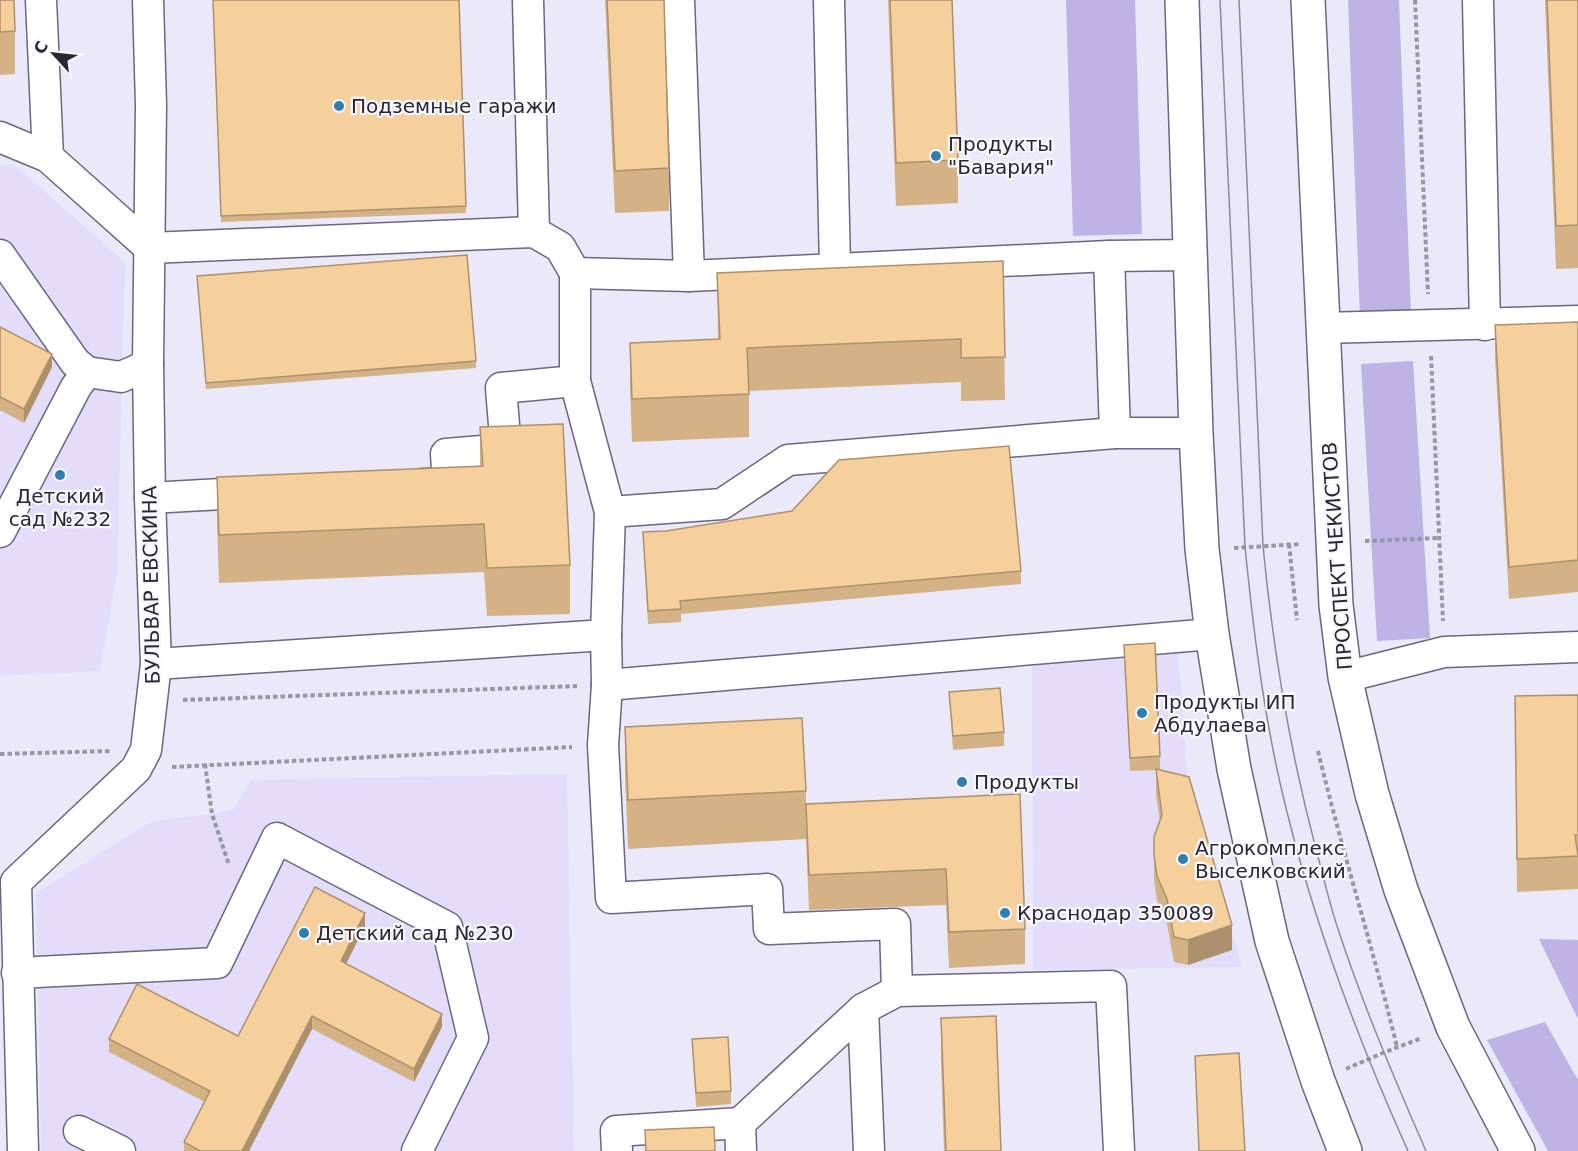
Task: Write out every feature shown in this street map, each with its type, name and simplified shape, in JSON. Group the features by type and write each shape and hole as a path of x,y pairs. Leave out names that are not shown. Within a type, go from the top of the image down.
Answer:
{"main road":[{"path":"1182,0 1196,433 1202,549 1212,634 1234,769 1272,941 1318,1082 1346,1151"},
{"name":"ПРОСПЕКТ ЧЕКИСТОВ","path":"1308,0 1336,605 1345,677 1372,794 1401,890 1453,1027 1518,1151"}],"street":[{"path":"41,0 48,157"},
{"name":"БУЛЬВАР ЕВСКИНА","path":"141,760 156,664 148,365 151,105 147,0"},
{"path":"528,0 534,232"},
{"path":"679,0 689,276"},
{"path":"829,0 835,268"},
{"path":"1478,0 1485,325"},
{"path":"0,137 48,157 150,248 534,232 560,247 575,273 575,381 610,512 606,635 607,685 603,745 611,898 767,889 769,929 895,924 897,991"},
{"path":"0,255 75,362 87,372 122,377 148,365"},
{"path":"575,273 689,276 1108,256 1191,255"},
{"path":"1108,256 1115,433"},
{"path":"1323,328 1578,321"},
{"path":"0,532 76,387 87,372"},
{"path":"400,485 448,483 446,454 506,449 501,388 575,381"},
{"path":"610,512 722,504 788,460 1115,433 1196,433"},
{"path":"150,498 281,491"},
{"path":"607,685 1212,634"},
{"path":"156,664 606,635"},
{"path":"1345,677 1444,652 1578,647"},
{"path":"23,1151 16,882 141,760"},
{"path":"17,973 217,963 277,838 447,927 473,1038 417,1151"},
{"path":"617,1151 616,1131 741,1137 863,1009 897,991 1111,986 1119,1151"},
{"path":"863,1009 869,1151"},
{"path":"80,1131 120,1151"}],"path":[{"path":"1289,544 1297,620"},
{"path":"152,701 607,685"},
{"path":"0,754 206,764 603,745"},
{"path":"1318,752 1354,892 1377,964 1397,1047"},
{"path":"206,764 212,814 230,866"},
{"path":"1318,1082 1397,1047 1453,1027"}],"shaded area":[{"path":"1066,0 1135,0 1142,234 1073,236"},
{"path":"1348,0 1399,0 1411,316 1360,318"},
{"name":"Детский сад №232","path":"0,164 17,167 125,262 117,573 100,671 0,676"},
{"path":"1413,361 1430,638 1377,641 1361,364"},
{"path":"1178,652 1188,783 1242,967 1033,970 1032,663"},
{"name":"Детский сад №230","path":"567,774 574,1151 41,1151 36,893 152,821 234,809 251,780"},
{"path":"1539,939 1578,940 1578,1019"},
{"path":"1545,1022 1578,1080 1578,1151 1548,1151 1487,1040"}],"building":[{"path":"0,0 14,0 15,31 0,32"},
{"name":"Подземные гаражи","path":"213,0 459,0 466,206 221,216"},
{"path":"607,0 664,0 669,168 615,171"},
{"path":"890,0 952,0 958,160 896,163"},
{"path":"1547,0 1578,0 1578,225 1556,226"},
{"path":"467,255 476,361 206,383 197,276"},
{"path":"1003,261 1005,357 961,358 961,339 747,348 749,394 632,399 630,343 720,339 717,273"},
{"path":"1578,322 1578,560 1509,567 1495,325"},
{"path":"0,327 52,354 24,409 0,397"},
{"path":"563,424 570,565 487,568 484,524 219,535 217,477 483,466 480,427"},
{"path":"1009,446 1021,571 680,601 681,609 648,611 643,532 666,531 792,511 839,460"},
{"name":"Продукты ИП Абдулаева","path":"1155,643 1160,756 1130,758 1124,645"},
{"path":"1000,688 1004,732 953,736 949,692"},
{"path":"1578,695 1578,835 1575,835 1578,856 1517,859 1515,696"},
{"path":"802,718 806,791 628,800 625,727"},
{"path":"1156,769 1189,777 1232,925 1188,940 1174,937 1167,899 1157,876 1154,837 1162,815"},
{"path":"1020,794 1025,929 949,932 946,869 809,875 806,804"},
{"path":"315,887 365,913 341,961 442,1014 414,1069 312,1016 242,1151 200,1151 184,1142 210,1091 109,1039 137,984 238,1036"},
{"path":"996,1016 1001,1151 946,1151 941,1018"},
{"path":"728,1037 731,1091 696,1093 692,1039"},
{"path":"1239,1053 1245,1151 1199,1151 1195,1056"},
{"path":"714,1127 715,1151 646,1151 645,1130"}],"tram line":[{"path":"1220,0 1245,547 1266,714 1279,780 1311,899 1356,1027 1408,1151"},
{"path":"1239,0 1263,546 1277,662 1307,815 1333,912 1369,1015 1426,1151"}],"place":[{"name":"Подземные гаражи","path":"339,106"},
{"name":"Продукты \"Бавария\"","path":"936,156"},
{"name":"Детский сад №232","path":"60,475"},
{"name":"Продукты ИП Абдулаева","path":"1142,713"},
{"name":"Продукты","path":"962,782"},
{"name":"Агрокомплекс Выселковский","path":"1183,859"},
{"name":"Краснодар 350089","path":"1005,913"},
{"name":"Детский сад №230","path":"304,933"}]}
